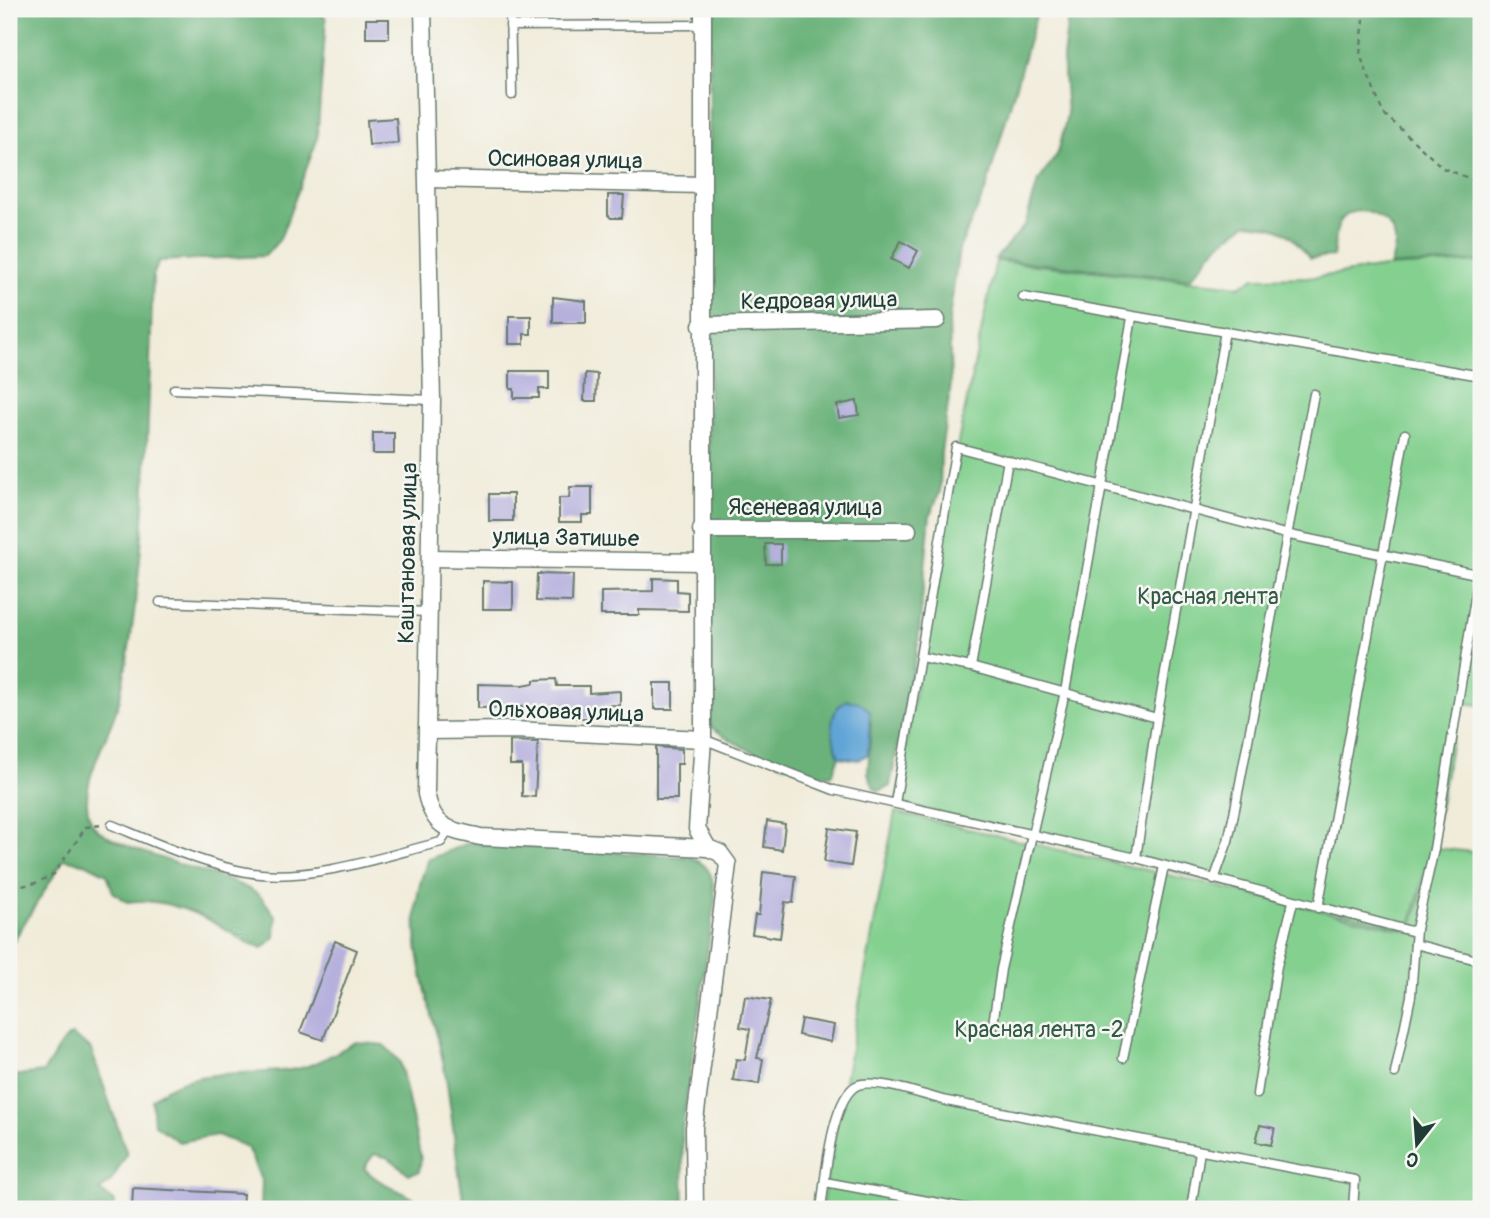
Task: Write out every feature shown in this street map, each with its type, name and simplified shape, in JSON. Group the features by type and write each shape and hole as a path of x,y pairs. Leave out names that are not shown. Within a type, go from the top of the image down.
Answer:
{"street":[{"name":"Каштановая улица","path":"423,9 432,400 428,803 439,823 449,830"},
{"path":"703,17 703,740 697,829 708,848"},
{"name":"Осиновая улица","path":"428,179 702,185"},
{"name":"Кедровая улица","path":"701,325 937,320"},
{"name":"Ясеневая улица","path":"701,530 908,530"},
{"name":"улица Затишье","path":"430,558 701,562"},
{"name":"Ольховая улица","path":"428,731 514,730 703,740"},
{"path":"449,830 481,837 708,848 720,853 728,864 694,1128 695,1209"}],"lane":[{"path":"510,9 512,95"},
{"path":"510,26 703,17"},
{"path":"1023,297 1132,318 1225,331 1481,376"},
{"path":"992,1031 1001,969 1065,692 1132,318"},
{"path":"1136,858 1157,718 1196,509 1225,331"},
{"path":"174,389 432,400"},
{"path":"1214,880 1235,809 1285,534 1314,394"},
{"path":"1318,908 1405,434"},
{"path":"895,803 956,447 1285,534 1383,557 1480,575"},
{"path":"971,667 1008,460"},
{"path":"1395,1073 1411,996 1416,929 1439,823 1481,562"},
{"path":"160,602 429,612"},
{"path":"921,657 971,667 1157,718"},
{"path":"703,740 834,790 1136,858 1293,902 1411,931 1416,929"},
{"path":"112,825 197,857 260,874 317,871 440,842 449,830"},
{"path":"1123,1058 1164,866"},
{"path":"1256,1094 1277,966 1293,902"},
{"path":"1415,944 1481,961"},
{"path":"821,1209 836,1119 849,1091 859,1084 876,1083 966,1105 1356,1180 1353,1209"},
{"path":"1191,1209 1200,1151"},
{"path":"825,1182 971,1209"}],"path":[{"path":"1365,9 1360,55 1383,113 1443,169 1481,183"},
{"path":"9,899 17,887 36,883 54,874 86,827 112,825"}],"green space":[{"path":"9,9 319,9 326,19 317,140 280,239 265,256 159,261 153,276 145,487 137,593 120,697 96,760 87,793 87,809 92,823 102,833 142,851 240,885 259,895 276,917 275,937 263,948 180,908 148,901 127,902 113,892 107,874 87,864 64,859 9,948"},
{"path":"710,9 1038,9 986,189 959,249 949,319 951,384 941,452 940,492 930,515 918,644 890,786 879,791 874,788 868,773 871,722 835,745 839,757 832,775 802,770 766,757 731,740 708,723"},
{"path":"1069,9 1481,9 1481,261 1390,266 1395,244 1390,228 1376,216 1359,211 1350,213 1340,221 1333,256 1310,258 1296,241 1277,228 1247,223 1218,245 1190,279 995,259 1025,225 1038,182 1058,153 1067,115 1063,58"},
{"name":"Красная лента","path":"996,261 1239,286 1255,278 1317,277 1385,267 1481,262 1481,705 1459,703 1432,847 1409,929 896,803 957,447"},
{"name":"Красная лента -2","path":"895,812 1410,931 1436,848 1481,853 1481,1209 821,1209"},
{"path":"468,843 690,857 710,873 715,898 682,1129 684,1209 465,1209 445,1072 420,965 416,912 420,885 429,859"},
{"path":"72,1035 91,1049 127,1154 111,1181 100,1191 115,1202 114,1209 9,1209 9,1083 13,1076 43,1072 59,1047"},
{"path":"356,1042 384,1045 400,1062 421,1159 419,1172 409,1174 389,1158 374,1154 364,1168 378,1180 411,1197 427,1209 261,1209 262,1182 247,1147 217,1135 179,1142 154,1124 152,1100 166,1089 182,1082 220,1074 297,1069 320,1061"}],"water":[{"path":"847,700 859,702 870,711 868,754 859,760 839,757 834,742 832,726 835,711"}],"building":[{"path":"366,19 389,19 389,38 366,38"},
{"path":"396,118 398,143 369,145 367,120"},
{"path":"608,195 624,195 622,218 611,218 608,215"},
{"path":"901,241 918,251 909,268 891,259"},
{"path":"553,297 586,301 586,323 553,323"},
{"path":"509,316 531,316 531,334 524,334 524,344 509,344"},
{"path":"510,371 549,371 549,389 539,389 539,398 514,398 514,389 510,389"},
{"path":"585,373 597,374 596,401 584,401"},
{"path":"857,401 859,415 839,418 837,405"},
{"path":"373,433 394,433 394,454 373,454"},
{"path":"570,487 592,487 592,515 582,515 582,522 559,522 559,498 569,498"},
{"path":"489,494 513,494 513,521 489,521"},
{"path":"765,544 781,544 781,564 766,564"},
{"path":"537,574 573,575 572,602 536,601"},
{"path":"653,578 677,579 677,591 688,592 688,611 639,610 639,615 601,615 601,592 653,591"},
{"path":"483,581 513,582 513,609 483,609"},
{"path":"556,679 557,686 589,686 589,693 620,691 620,705 589,706 590,718 577,718 577,706 478,708 478,684 523,685 534,683 534,680"},
{"path":"654,683 673,683 673,709 654,709"},
{"path":"510,741 538,742 535,797 522,796 522,765 510,765"},
{"path":"656,747 682,749 682,764 677,764 677,799 656,799"},
{"path":"767,821 785,824 782,850 764,847"},
{"path":"829,828 856,832 851,866 824,862"},
{"path":"763,872 796,876 793,903 785,902 780,938 752,934 755,915 759,915"},
{"path":"335,941 357,950 323,1040 300,1032"},
{"path":"745,996 771,1000 757,1058 763,1059 759,1084 733,1080 736,1059 745,1060 750,1029 740,1027"},
{"path":"801,1019 834,1025 831,1042 798,1035"},
{"path":"1260,1125 1275,1128 1271,1145 1256,1142"},
{"path":"133,1188 243,1194 242,1209 132,1209"}]}
